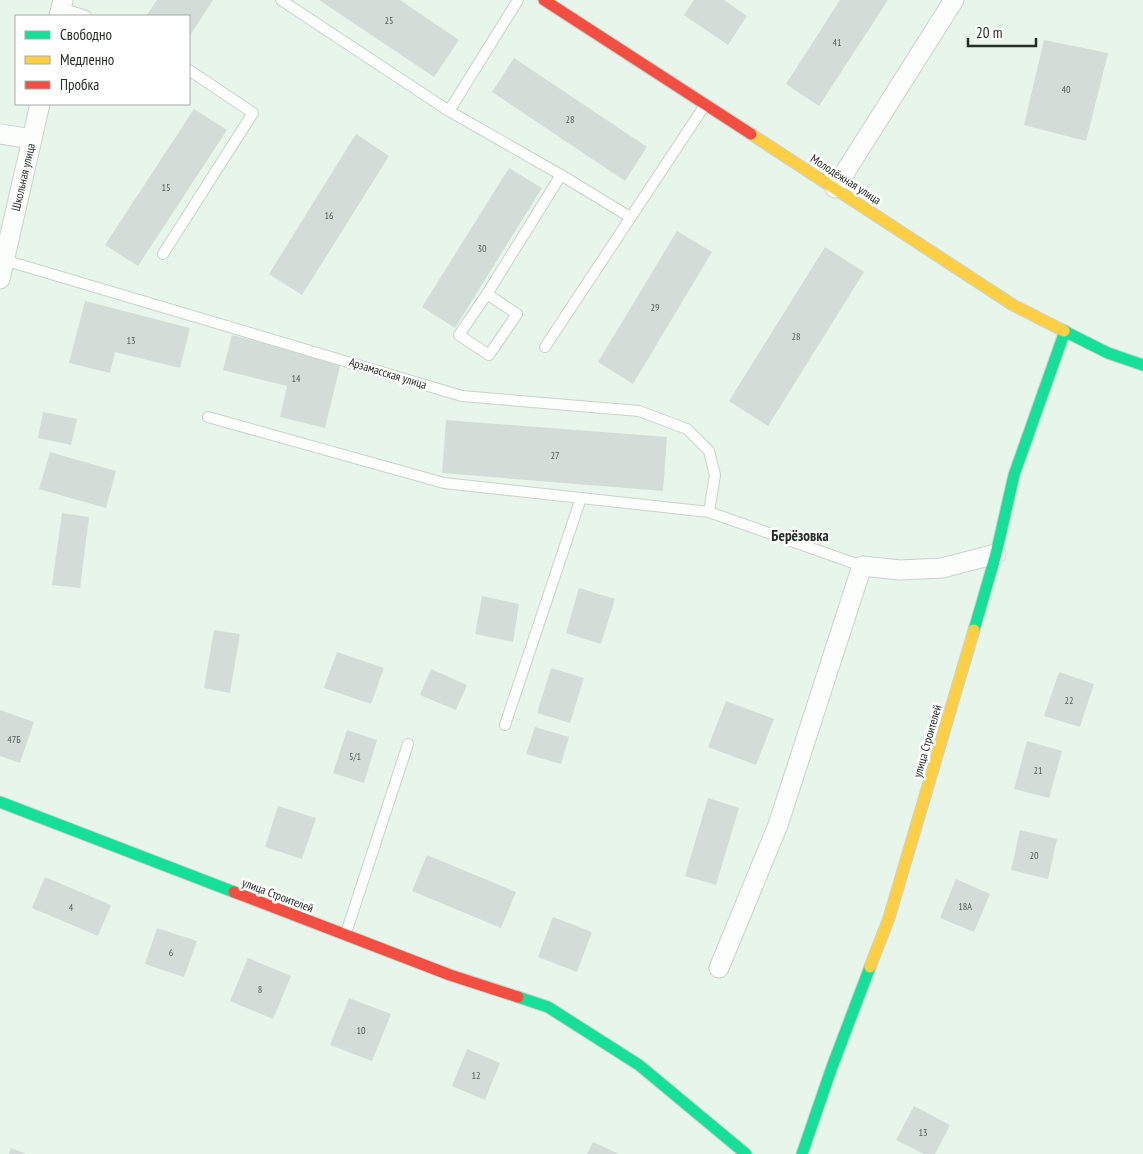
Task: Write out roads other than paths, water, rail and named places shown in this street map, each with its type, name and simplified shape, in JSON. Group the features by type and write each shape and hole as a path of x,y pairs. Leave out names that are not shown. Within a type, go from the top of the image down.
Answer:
{"street":[{"name":"Молодёжная улица","path":"544,0 1014,305 1108,353 1143,365"},
{"path":"835,188 954,0"},
{"name":"Школьная улица","path":"0,279 40,105"},
{"path":"0,134 32,139"},
{"name":"улица Строителей","path":"802,1154 832,1067 890,918 996,554 1014,475 1065,331"},
{"path":"719,968 778,825 862,566 900,570 942,568 996,554"},
{"name":"улица Строителей","path":"0,802 450,975 548,1007 638,1065 746,1154"}],"lane":[{"path":"281,0 448,111 561,175 630,217"},
{"path":"448,111 518,0"},
{"path":"61,8 83,15"},
{"path":"163,254 253,112 190,71"},
{"path":"545,347 705,104"},
{"path":"487,294 517,314 489,355 459,335 487,294 561,175"},
{"name":"Арзамасская улица","path":"4,260 462,396 639,411 687,429 709,451 715,475 709,512"},
{"path":"208,417 444,483 709,512 862,566"},
{"path":"505,725 581,498"},
{"path":"345,935 408,744"}],"district":[{"name":"Берёзовка","path":"800,535"}]}
